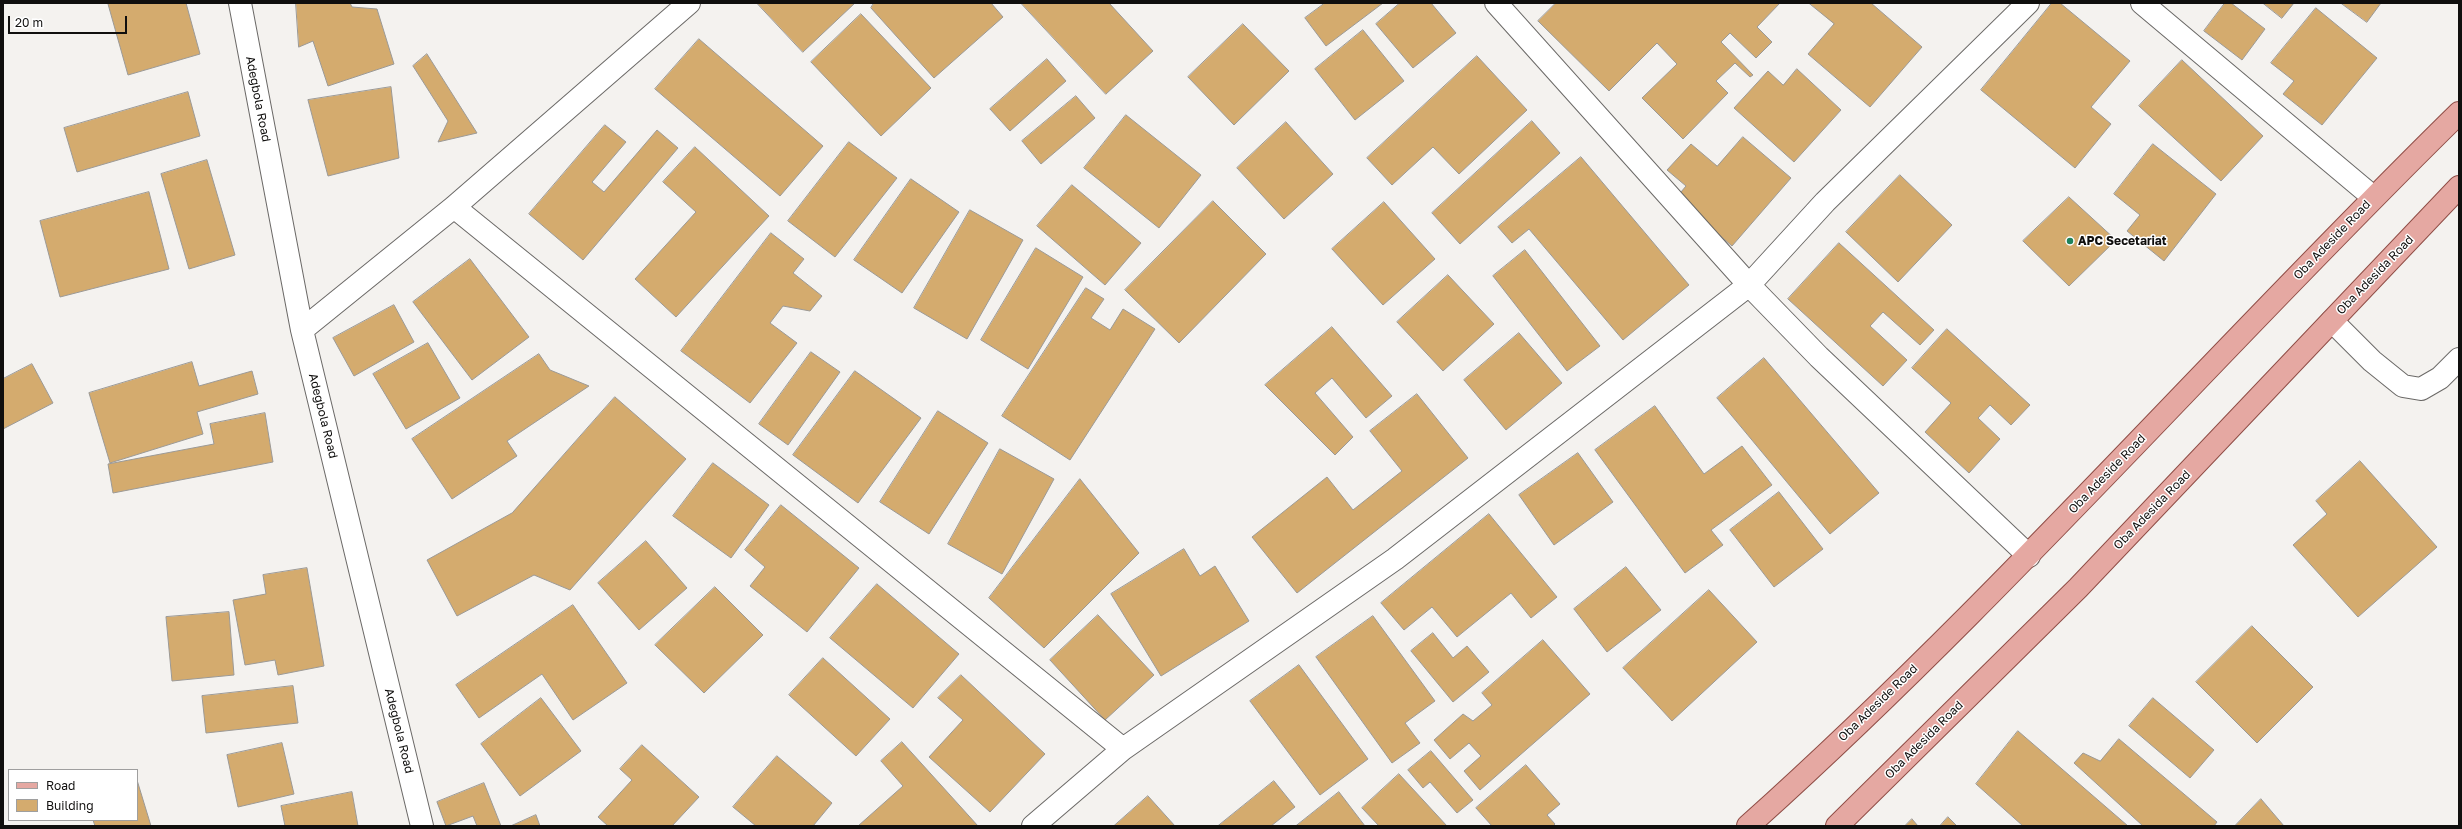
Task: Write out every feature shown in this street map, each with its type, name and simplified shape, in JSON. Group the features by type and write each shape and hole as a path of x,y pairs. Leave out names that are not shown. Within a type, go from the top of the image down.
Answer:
{"main road":[{"name":"Oba Adeside Road","path":"1748,826 1807,772 2029,556 2373,197 2459,113"},
{"name":"Oba Adesida Road","path":"1837,826 2078,588 2459,187"}],"street":[{"name":"Adegbola Road","path":"240,3 302,330 422,826"},
{"path":"302,330 454,207 689,3"},
{"path":"1496,3 1749,285 1819,357 2029,556"},
{"path":"1033,826 1123,749 1395,559 1749,285 1825,202 2028,3"},
{"path":"2142,3 2373,197"},
{"path":"454,207 1123,749"},
{"path":"2332,321 2372,361 2403,386 2421,389 2440,378 2459,359"}],"building":[{"path":"186,3 200,54 128,75 108,4"},
{"path":"296,3 350,3 352,7 377,9 394,64 328,86 313,41 299,47"},
{"path":"757,3 855,3 803,52"},
{"path":"874,3 991,3 1003,17 934,78 871,8"},
{"path":"1021,3 1109,3 1153,51 1106,94"},
{"path":"1325,3 1383,3 1326,46 1305,18"},
{"path":"1400,3 1431,3 1456,33 1413,68 1376,24"},
{"path":"1556,3 1780,3 1757,27 1772,42 1756,58 1730,33 1721,42 1753,75 1750,77 1735,63 1716,81 1728,93 1683,139 1642,98 1677,64 1657,43 1609,91 1538,21"},
{"path":"1809,3 1871,3 1922,47 1870,107 1808,54 1834,24"},
{"path":"2052,3 2060,3 2130,61 2091,107 2111,124 2075,168 1981,90"},
{"path":"2225,3 2231,3 2265,29 2242,60 2204,31"},
{"path":"2263,3 2294,3 2282,18"},
{"path":"2341,3 2381,3 2367,22"},
{"path":"2316,8 2377,58 2322,125 2283,94 2294,81 2271,63"},
{"path":"861,14 931,88 881,136 811,62"},
{"path":"1243,24 1289,71 1234,125 1188,77"},
{"path":"1363,30 1404,81 1355,120 1315,69"},
{"path":"699,39 823,146 780,196 655,89"},
{"path":"427,54 477,133 438,142 448,121 413,66"},
{"path":"1477,56 1527,110 1459,174 1433,147 1392,185 1367,158"},
{"path":"1047,59 1066,81 1010,131 990,109"},
{"path":"2182,60 2263,136 2221,181 2139,106"},
{"path":"1797,69 1841,110 1794,162 1734,108 1768,71 1783,85"},
{"path":"391,87 399,158 328,176 308,100"},
{"path":"188,92 200,136 77,172 64,128"},
{"path":"1076,96 1095,118 1041,164 1022,141"},
{"path":"1126,115 1201,175 1159,228 1084,168"},
{"path":"1532,121 1560,153 1460,244 1432,213"},
{"path":"1286,122 1333,174 1284,219 1237,168"},
{"path":"605,125 626,142 592,182 604,192 657,130 678,148 583,260 529,214"},
{"path":"1743,137 1791,178 1732,246 1676,198 1686,186 1667,170 1691,144 1717,166"},
{"path":"849,142 897,178 835,257 788,221"},
{"path":"2153,144 2216,194 2164,261 2127,231 2140,215 2114,194"},
{"path":"695,147 769,216 676,317 635,279 696,212 663,182"},
{"path":"1581,157 1689,285 1623,340 1529,229 1512,243 1498,227"},
{"path":"207,160 235,255 189,269 161,174"},
{"path":"1900,175 1952,225 1898,282 1846,232"},
{"path":"911,179 959,212 902,293 854,260"},
{"path":"1072,185 1141,243 1105,285 1037,226"},
{"path":"149,192 169,269 60,297 40,221"},
{"name":"APC Secetariat","path":"2069,197 2116,240 2069,286 2023,241"},
{"path":"1213,201 1266,254 1179,343 1125,290"},
{"path":"1384,202 1435,259 1383,305 1332,249"},
{"path":"970,210 1023,240 967,339 914,308"},
{"path":"771,233 804,259 793,273 822,296 810,311 783,306 770,323 797,343 750,403 681,351"},
{"path":"1839,243 1934,330 1920,345 1883,312 1870,326 1907,360 1883,386 1788,299"},
{"path":"1036,248 1083,277 1028,369 981,340"},
{"path":"1525,250 1600,346 1567,371 1493,276"},
{"path":"470,259 529,337 472,380 413,302"},
{"path":"1448,275 1494,324 1443,371 1397,322"},
{"path":"1086,288 1104,299 1091,318 1110,330 1123,309 1155,329 1070,460 1002,416"},
{"path":"394,305 414,342 354,376 333,338"},
{"path":"1332,327 1392,396 1366,418 1332,378 1315,393 1353,437 1335,455 1265,385"},
{"path":"1947,329 2030,405 2011,425 1990,405 1978,418 2000,439 1969,473 1925,432 1951,403 1912,368"},
{"path":"1519,333 1562,383 1506,430 1464,380"},
{"path":"428,343 460,398 406,429 373,374"},
{"path":"811,352 840,372 788,445 759,424"},
{"path":"539,354 550,370 589,386 507,441 517,456 452,499 412,439"},
{"path":"1764,358 1879,493 1830,534 1717,398"},
{"path":"192,362 199,386 252,371 258,394 197,412 203,434 110,463 89,393"},
{"path":"32,364 53,403 3,429 3,379"},
{"path":"855,371 921,418 858,503 793,455"},
{"path":"1417,394 1468,458 1297,593 1252,537 1327,477 1353,510 1402,471 1370,431"},
{"path":"615,397 686,459 570,590 534,575 457,616 427,560 512,513"},
{"path":"1655,406 1704,474 1742,446 1772,485 1711,530 1723,545 1685,573 1595,450"},
{"path":"938,411 988,443 929,534 880,502"},
{"path":"265,413 273,462 113,493 108,464 214,444 210,424"},
{"path":"1000,449 1054,479 1002,574 948,544"},
{"path":"1578,453 1613,502 1554,545 1519,495"},
{"path":"2360,461 2437,547 2358,617 2293,545 2327,514 2316,501"},
{"path":"713,463 769,505 731,558 673,516"},
{"path":"1080,479 1139,553 1044,648 989,598"},
{"path":"1779,492 1823,549 1774,587 1730,530"},
{"path":"781,505 859,568 807,632 750,586 765,567 745,550"},
{"path":"1489,514 1557,597 1531,618 1511,593 1457,637 1432,607 1404,630 1381,603"},
{"path":"646,541 687,588 639,630 598,583"},
{"path":"1184,549 1200,576 1215,566 1249,621 1161,676 1111,594"},
{"path":"1626,567 1661,610 1607,652 1574,609"},
{"path":"307,568 324,666 278,675 275,660 245,665 233,600 266,594 263,575"},
{"path":"877,584 959,654 913,708 830,638"},
{"path":"715,587 763,635 704,693 655,645"},
{"path":"1709,590 1757,642 1672,721 1623,668"},
{"path":"573,605 627,683 573,720 542,674 479,718 456,685"},
{"path":"229,612 234,675 172,681 166,617"},
{"path":"1098,615 1154,675 1105,720 1050,660"},
{"path":"1373,616 1435,701 1405,723 1420,743 1392,763 1316,657"},
{"path":"2252,626 2313,687 2257,743 2196,682"},
{"path":"1433,633 1453,658 1467,646 1489,672 1453,702 1411,651"},
{"path":"1543,640 1590,694 1480,790 1464,771 1481,756 1469,743 1450,759 1434,740 1463,714 1473,721 1492,705 1482,693"},
{"path":"823,658 890,719 856,756 789,695"},
{"path":"1299,665 1368,759 1320,795 1250,701"},
{"path":"961,675 1045,754 990,812 929,757 963,720 938,698"},
{"path":"293,686 298,723 206,733 202,696"},
{"path":"541,698 581,751 520,796 481,744"},
{"path":"2153,698 2214,750 2190,778 2129,726"},
{"path":"2018,731 2128,826 2023,826 1976,784"},
{"path":"2119,739 2217,822 2214,826 2143,826 2074,763 2083,753 2100,761"},
{"path":"902,742 978,826 858,826 903,786 881,761"},
{"path":"282,743 294,794 238,807 227,755"},
{"path":"642,745 699,797 672,826 608,826 598,817 632,780 620,769"},
{"path":"1431,751 1473,800 1457,813 1430,782 1423,788 1408,770"},
{"path":"777,756 832,803 813,826 756,826 733,807"},
{"path":"1526,765 1560,804 1547,815 1555,824 1553,826 1492,826 1476,808"},
{"path":"1399,774 1447,826 1379,826 1362,808"},
{"path":"1274,781 1295,807 1271,826 1218,826"},
{"path":"138,783 151,826 95,826 93,821 138,821"},
{"path":"484,783 501,826 477,826 473,816 446,826 437,802"},
{"path":"352,792 358,826 285,826 281,806"},
{"path":"1339,792 1365,826 1296,826"},
{"path":"1148,796 1175,826 1114,826"},
{"path":"2261,799 2284,826 2235,826"},
{"path":"536,815 540,826 511,826"},
{"path":"1948,817 1957,826 1940,826"},
{"path":"1912,819 1918,826 1905,826"}],"place":[{"name":"APC Secetariat","path":"2070,241"}]}
